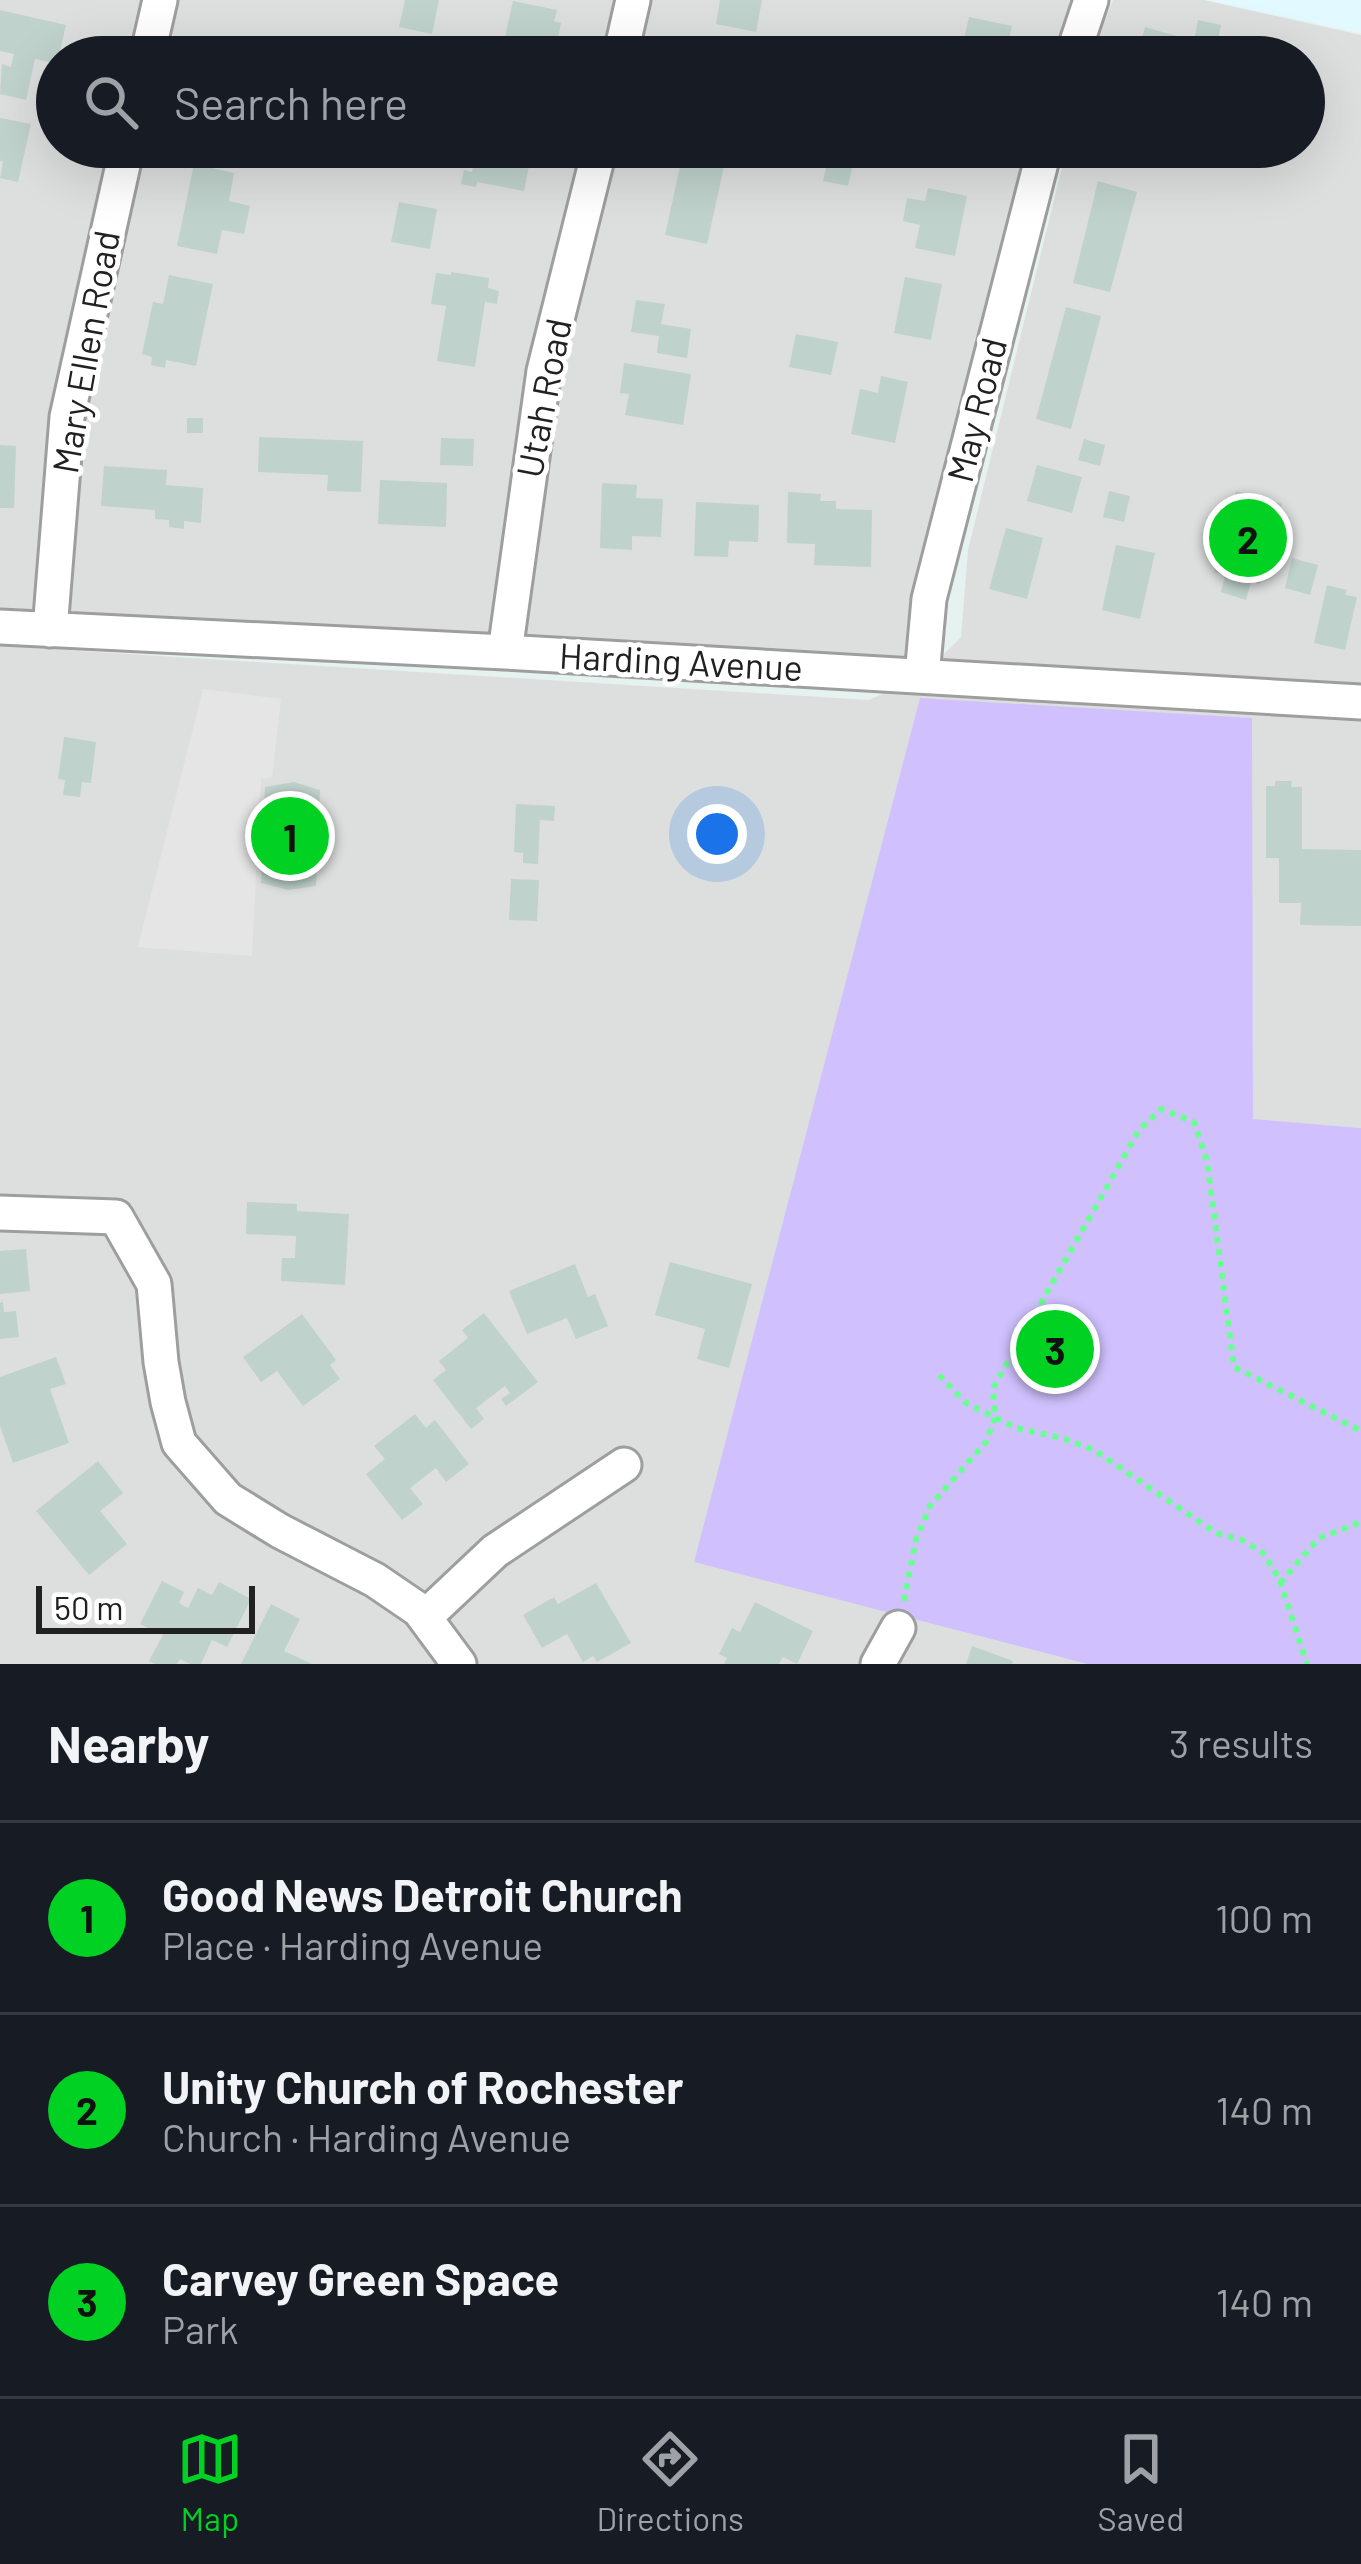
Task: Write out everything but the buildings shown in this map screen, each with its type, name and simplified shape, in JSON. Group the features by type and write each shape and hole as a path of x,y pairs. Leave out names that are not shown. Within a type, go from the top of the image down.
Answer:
{"street":[{"path":"152,36 160,0"},
{"path":"625,36 633,0"},
{"path":"1079,36 1091,0"},
{"name":"Mary Ellen Road","path":"50,630 67,416 122,168"},
{"name":"Utah Road","path":"505,652 544,371 595,168"},
{"name":"May Road","path":"922,676 929,599 1040,168"},
{"name":"Harding Avenue","path":"0,627 1361,702"},
{"path":"0,1214 116,1217 154,1284 167,1402 179,1443 228,1498 375,1580 419,1610 459,1664"},
{"path":"425,1617 495,1551 624,1465"},
{"path":"878,1664 898,1628"}],"path":[{"path":"898,1628 923,1522 940,1494 986,1442 995,1418 993,1388 1139,1130 1161,1109 1194,1121 1207,1160 1234,1367 1361,1431"},
{"path":"939,1376 966,1403 1016,1428 1094,1450 1216,1533 1242,1540 1263,1553 1280,1582 1307,1664"},
{"path":"1280,1582 1319,1538 1361,1518"}],"shaded area":[{"path":"0,0 1089,0 1080,36 36,36 36,168 1048,168 924,674 961,637 968,550 1062,168 1325,168 1325,36 1098,36 1113,0 1204,0 1361,35 1361,1128 1253,1120 1251,718 694,1561 1087,1664 0,1664 0,646 869,700 919,677 0,614"},
{"path":"1207,0 1361,0 1361,33"},
{"path":"203,689 281,699 272,777 261,779 252,956 138,947"},
{"path":"920,698 1252,718 1253,1119 1361,1128 1361,1664 1087,1664 694,1562"}],"place":[{"name":"Unity Church of Rochester","path":"1248,538"},
{"name":"Good News Detroit Church","path":"290,836"},
{"name":"Carvey Green Space","path":"1055,1349"}]}
